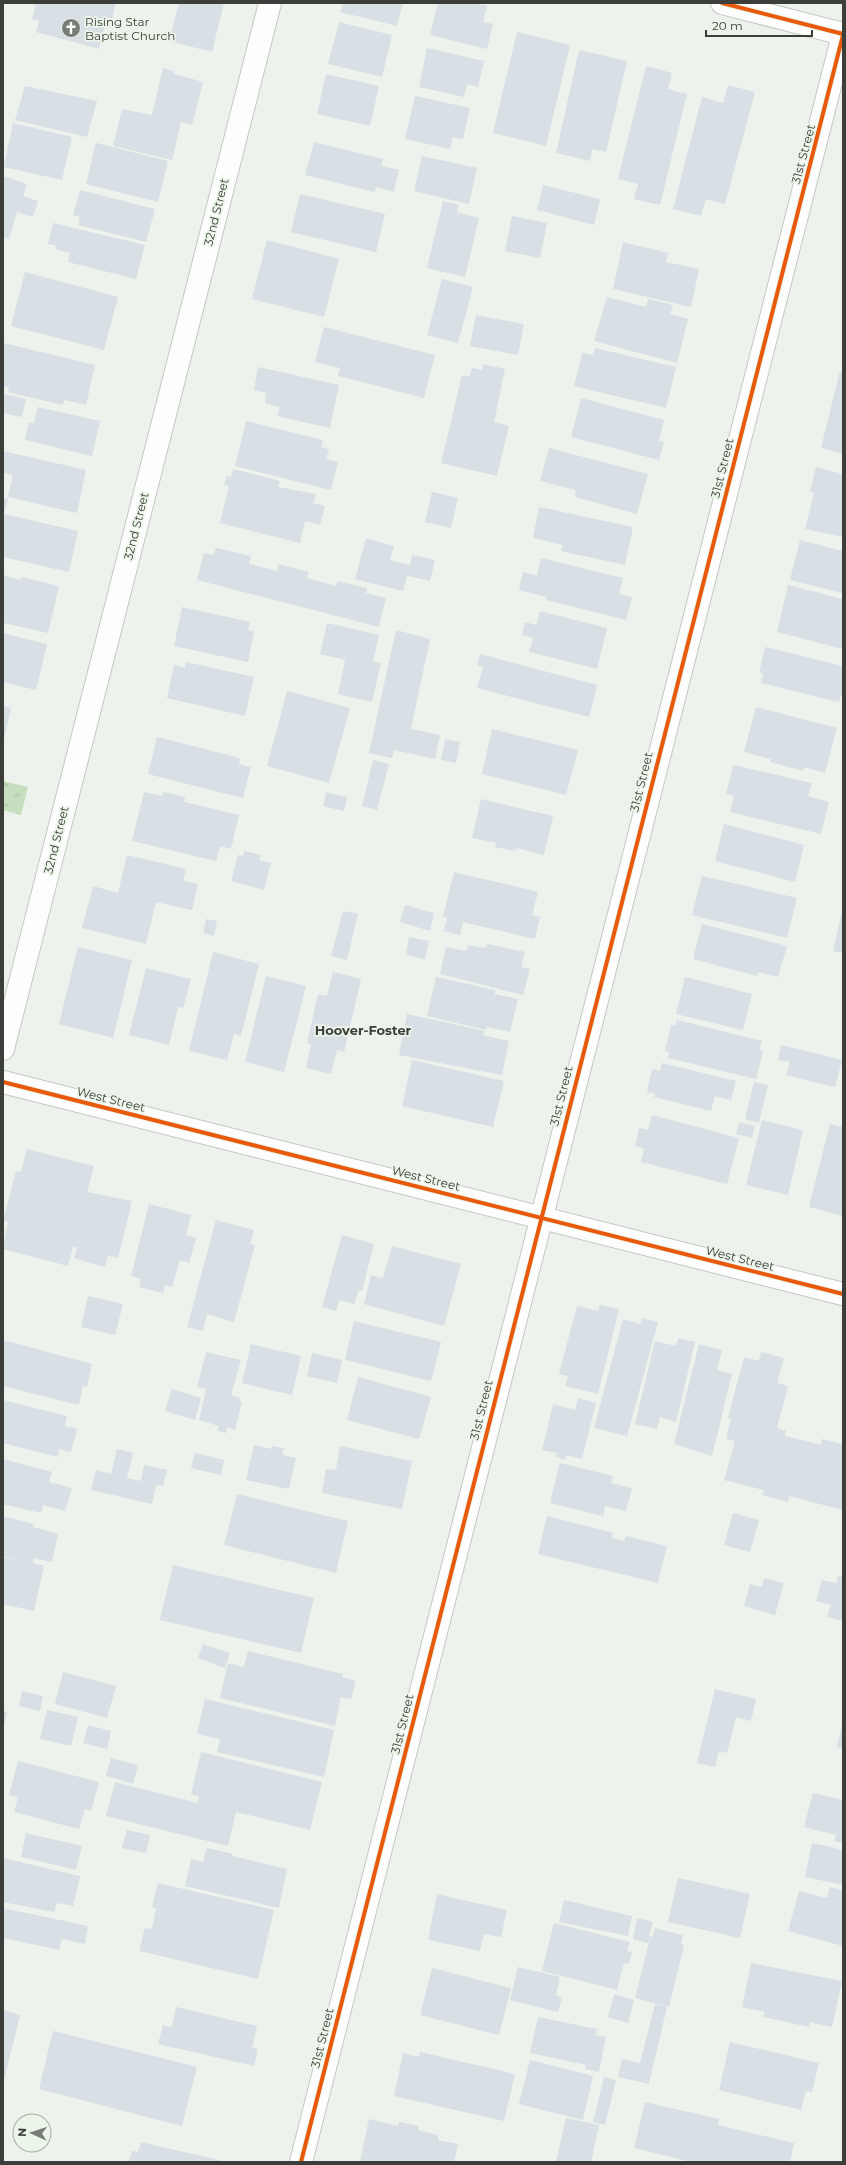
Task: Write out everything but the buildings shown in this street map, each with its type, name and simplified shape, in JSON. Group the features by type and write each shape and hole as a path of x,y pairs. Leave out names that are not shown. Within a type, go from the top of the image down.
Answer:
{"street":[{"name":"32nd Street","path":"3,1049 270,3"},
{"path":"722,3 843,34"},
{"name":"31st Street","path":"301,2162 843,34"},
{"name":"West Street","path":"3,1082 843,1294"}],"green space":[{"path":"3,781 28,787 21,815 3,810"}],"cycle path":[{"path":"722,3 843,34"},
{"path":"301,2162 843,35"},
{"path":"3,1082 843,1294"}],"place":[{"name":"Rising Star Baptist Church","path":"71,28"}],"district":[{"name":"Hoover-Foster","path":"363,1030"}]}
